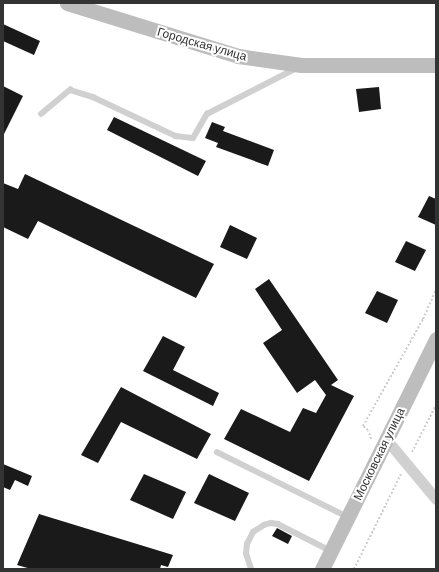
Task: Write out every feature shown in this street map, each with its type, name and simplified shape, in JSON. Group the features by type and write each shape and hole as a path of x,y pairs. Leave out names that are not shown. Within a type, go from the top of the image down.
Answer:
{"street":[{"name":"Городская улица","path":"67,3 238,56 301,65 436,64"},
{"name":"Московская улица","path":"322,569 436,339"},
{"path":"386,439 407,462 436,499"}],"lane":[{"path":"41,114 70,90 93,97 176,136 193,138 207,114 301,65"},
{"path":"217,452 348,517"},
{"path":"251,569 246,554 247,544 253,532 264,525 271,523 278,524 331,551"}],"path":[{"path":"371,441 371,435 363,426 422,319 436,290"},
{"path":"354,569 436,405"}],"building":[{"path":"3,24 40,41 34,55 3,41"},
{"path":"3,86 23,96 3,136"},
{"path":"379,87 381,109 359,112 356,89"},
{"path":"114,117 206,161 198,176 107,130"},
{"path":"212,122 225,127 223,131 274,150 268,166 216,147 218,143 205,138"},
{"path":"25,174 214,264 196,298 38,221 28,239 3,227 3,183 18,189"},
{"path":"429,196 436,199 436,225 418,217"},
{"path":"230,225 257,238 247,259 220,247"},
{"path":"406,241 426,250 415,271 395,262"},
{"path":"269,279 338,380 331,385 354,396 309,481 224,439 241,409 290,432 303,408 316,413 326,395 315,380 297,393 263,343 282,330 255,289"},
{"path":"377,291 398,300 387,323 365,313"},
{"path":"163,336 185,347 173,370 219,393 213,406 143,371"},
{"path":"121,387 211,434 197,459 121,422 98,463 81,455"},
{"path":"3,464 32,476 28,486 15,480 10,490 3,487"},
{"path":"144,474 186,492 173,519 130,500"},
{"path":"209,474 249,493 235,521 194,503"},
{"path":"39,514 173,555 168,567 161,565 160,569 31,569 17,565"},
{"path":"277,528 292,536 288,544 272,536"}]}
